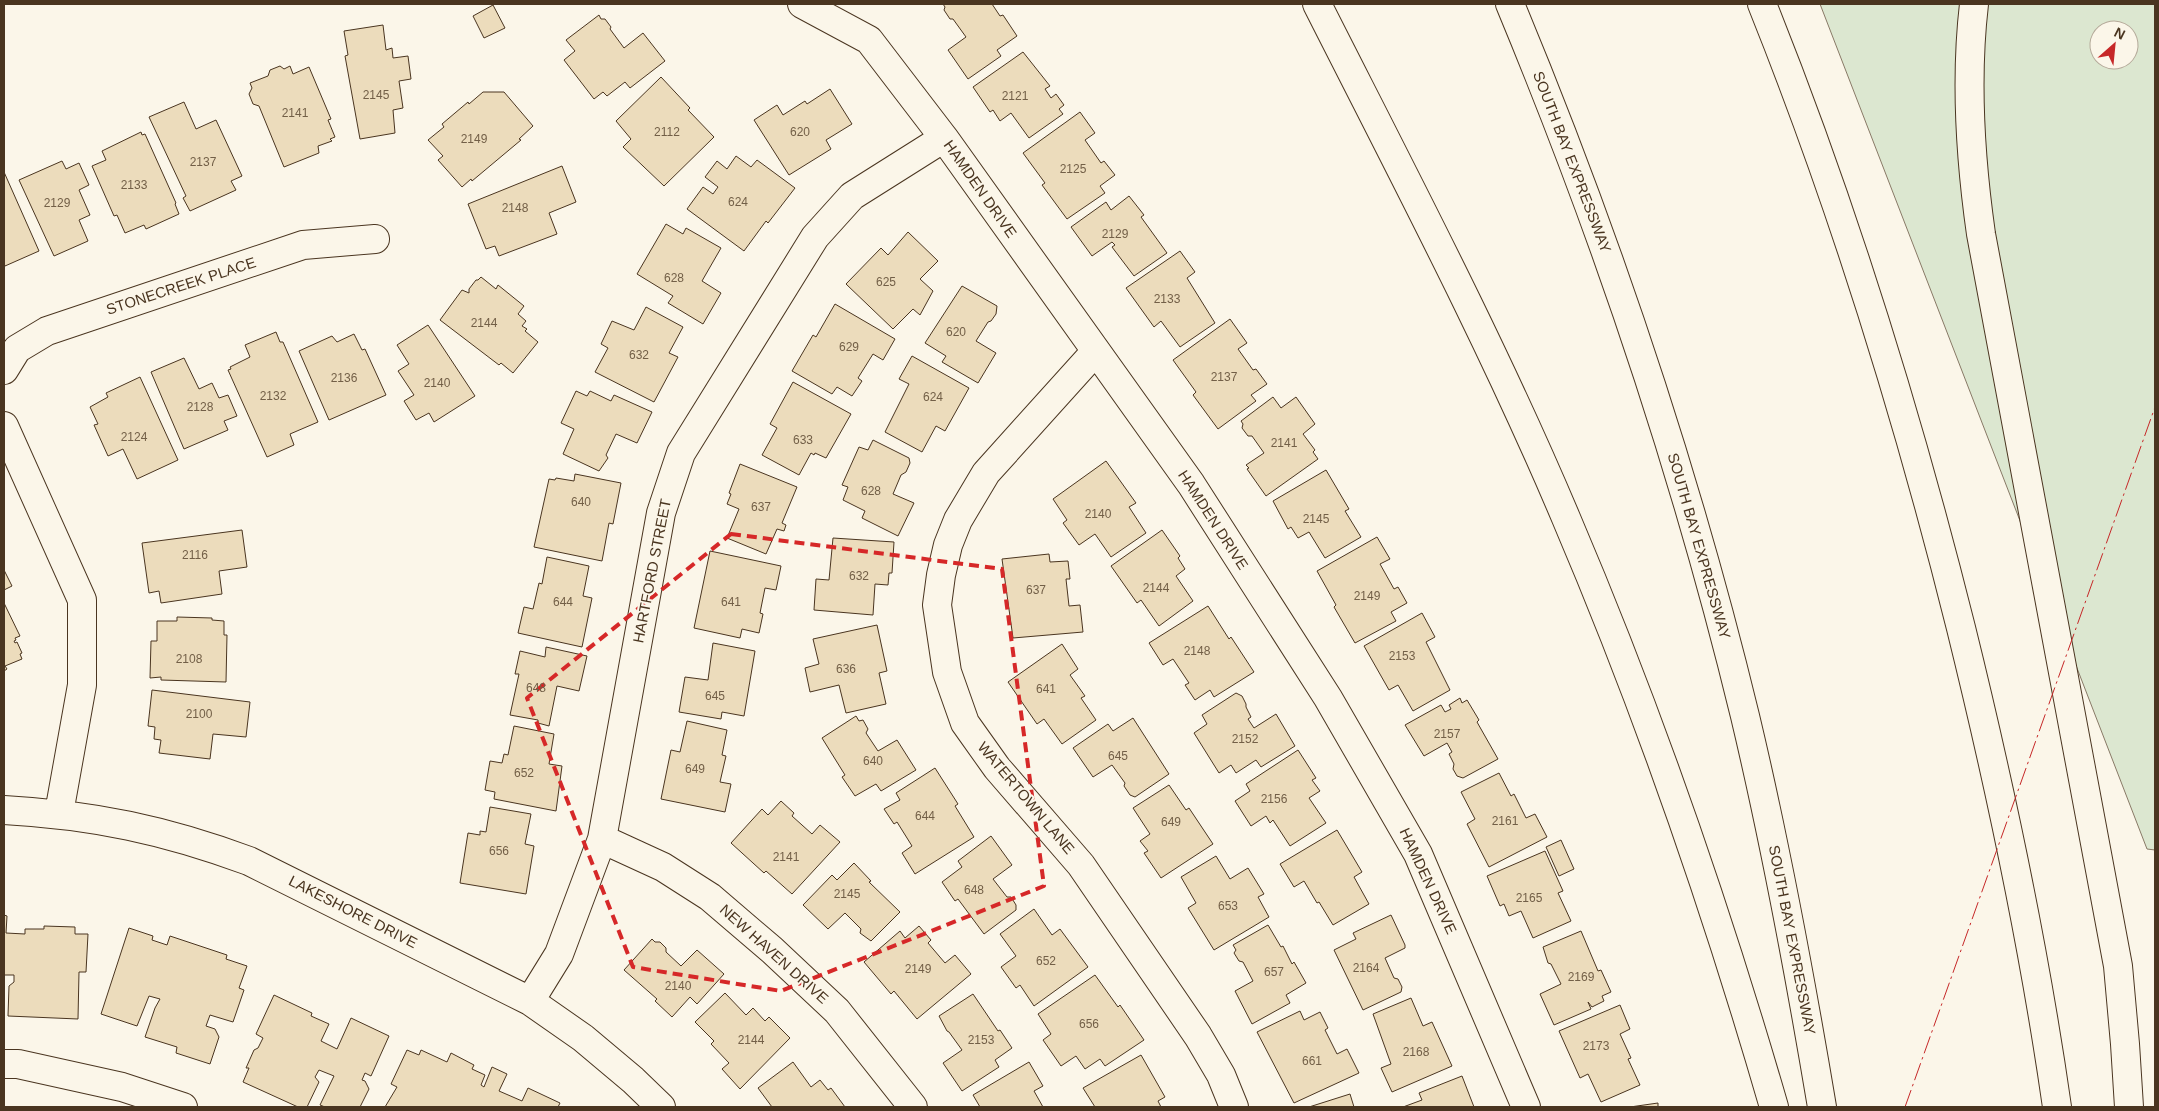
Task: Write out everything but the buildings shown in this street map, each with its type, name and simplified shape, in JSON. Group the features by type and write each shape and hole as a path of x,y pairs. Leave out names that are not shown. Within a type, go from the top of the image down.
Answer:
{"main road":[{"name":"HAMDEN DRIVE","path":"802,4 869,40 944,138 1211,515 1328,698 1412,842 1526,1107"},
{"path":"1317,4 1457,281 1511,393 1610,621 1658,746 1711,908 1738,982 1774,1107"},
{"name":"SOUTH BAY EXPRESSWAY","path":"1510,4 1589,203 1633,330 1674,457 1711,585 1774,845 1800,976 1822,1107"},
{"path":"1762,4 1826,176 1869,303 1908,432 1944,562 1977,693 2006,824 2032,956 2056,1107"},
{"path":"1974,4 1969,63 1969,120 1974,187 1983,244 2118,966 2129,1107"},
{"name":"HARTFORD STREET","path":"530,1001 559,954 602,839 661,513 681,453 815,237 852,196 944,138"},
{"name":"STONECREEK PLACE","path":"4,370 17,349 47,331 303,245 375,239"},
{"name":"WATERTOWN LANE","path":"1095,352 986,472 958,520 944,560 937,605 947,672 965,723 997,768 1081,865 1198,1036 1221,1076 1234,1107"},
{"path":"4,426 82,600 82,685 59,814"},
{"name":"LAKESHORE DRIVE","path":"4,810 108,820 203,844 249,861 530,1001 583,1038 633,1080 661,1107"},
{"name":"NEW HAVEN DRIVE","path":"602,839 662,868 710,897 765,944 837,1011 913,1107"},
{"path":"4,1064 18,1064 122,1087 183,1107"}],"highlighted area":[{"path":"731,534 1002,569 1044,886 781,991 633,967 527,698"}],"green space":[{"path":"1820,4 2155,4 2155,850 2147,849"}],"power":[{"path":"1905,1107 2155,407"}]}
